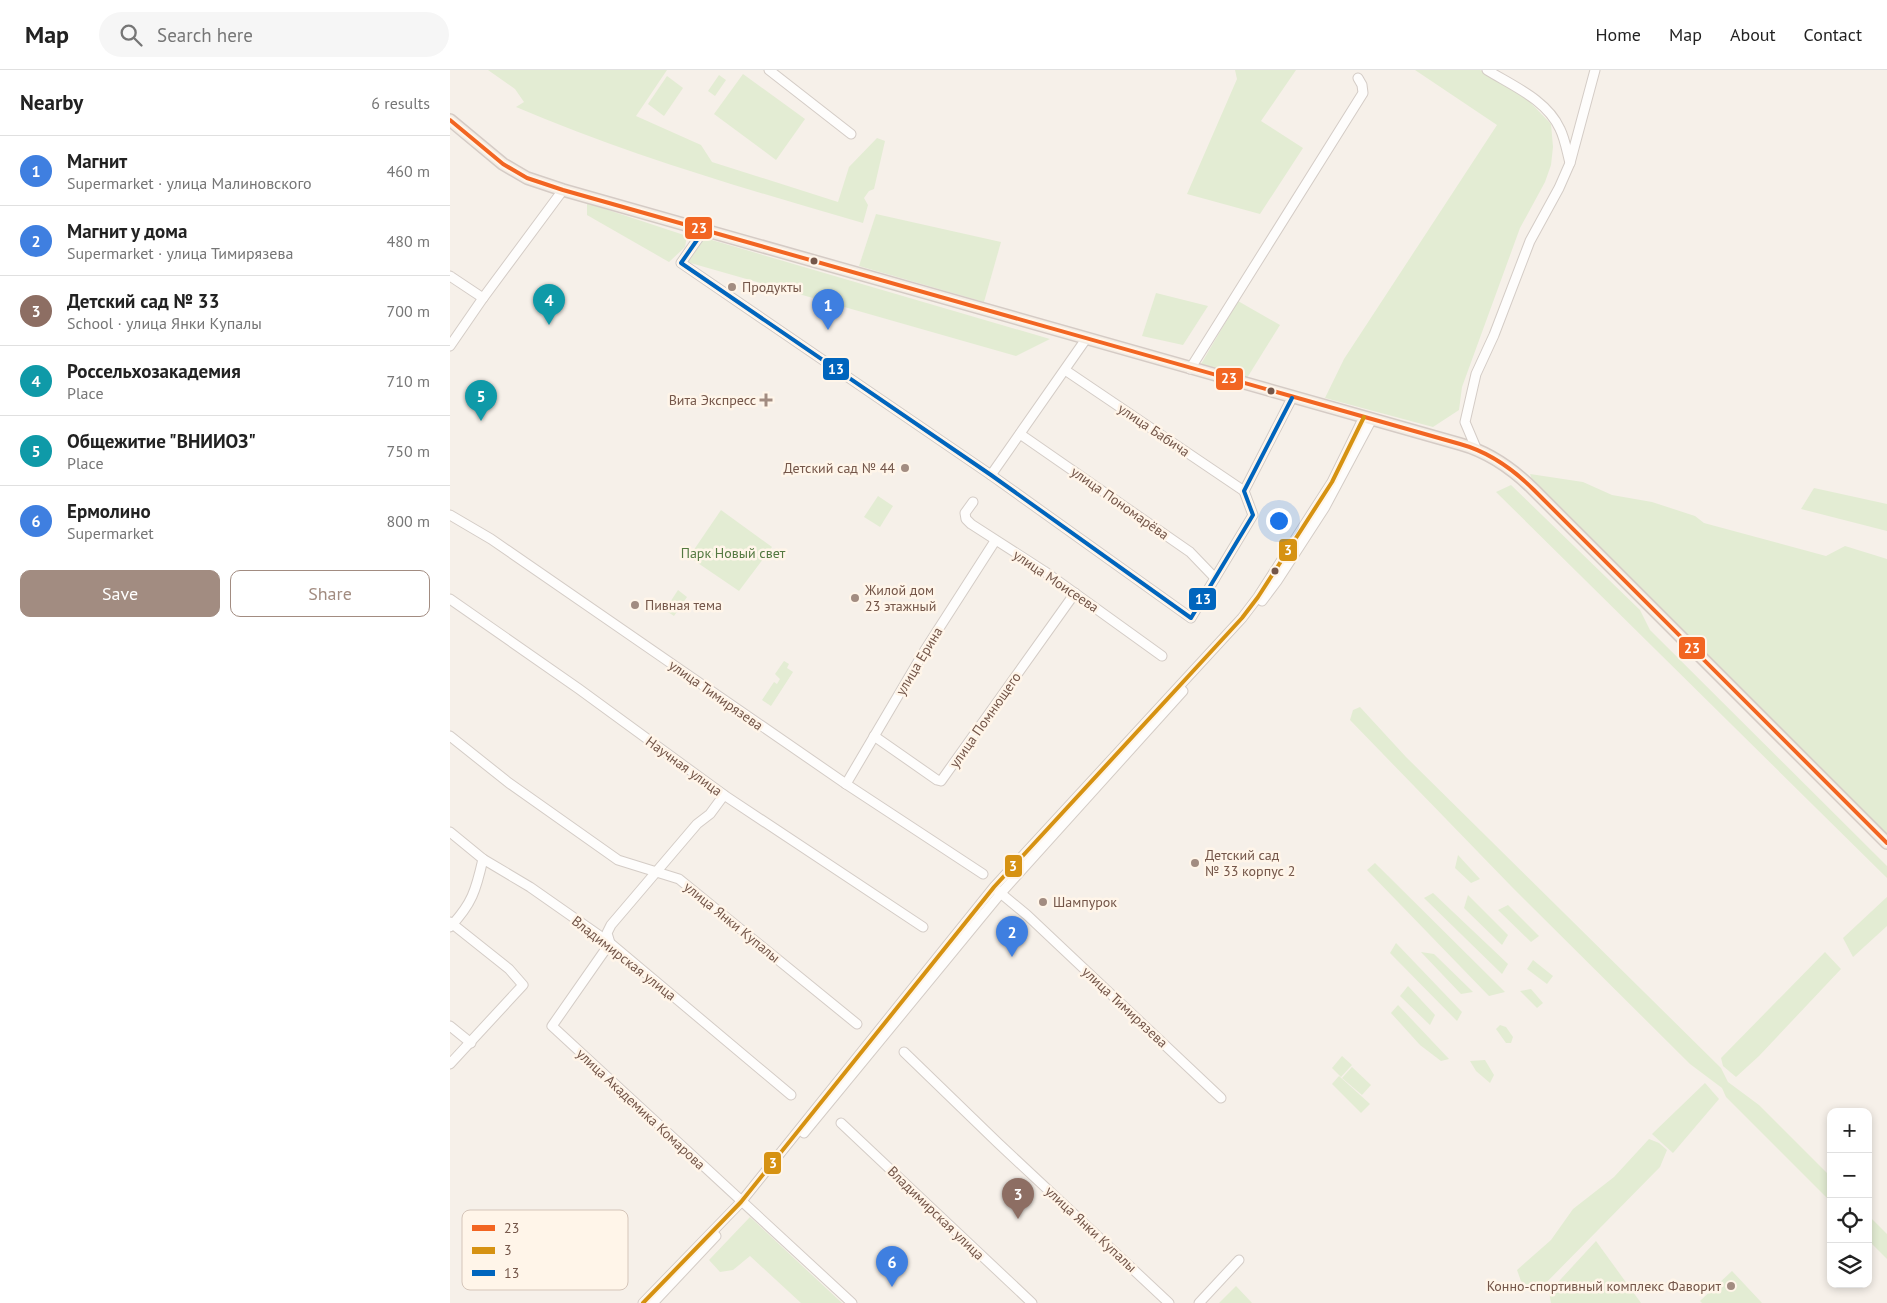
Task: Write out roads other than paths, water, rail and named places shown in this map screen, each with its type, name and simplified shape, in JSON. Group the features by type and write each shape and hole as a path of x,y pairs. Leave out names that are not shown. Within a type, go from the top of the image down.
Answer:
{"main road":[{"path":"450,120 503,164 526,178 562,190 1292,398 1476,448 1497,459 1519,476 1887,843"}],"street":[{"path":"770,70 851,134"},
{"path":"1487,70 1539,102 1552,116 1561,129 1570,163"},
{"path":"1476,448 1465,422 1476,374 1494,335 1530,241 1559,188 1570,163 1595,70"},
{"path":"1190,368 1363,93 1362,85 1358,78"},
{"path":"450,346 562,190"},
{"path":"704,230 681,263 991,475 1191,618 1253,514 1244,491 1292,398"},
{"path":"450,276 483,298"},
{"path":"991,475 1086,339"},
{"name":"улица Бабича","path":"1065,370 1244,491"},
{"path":"653,1303 743,1204 997,890 1242,618 1258,597 1332,482 1368,418"},
{"name":"улица Пономарёва","path":"1020,434 1190,552 1215,578"},
{"name":"улица Моисеева","path":"973,502 965,513 966,519 1075,593 1162,656"},
{"name":"улица Тимирязева","path":"450,515 492,539 846,784 983,874"},
{"name":"улица Ерина","path":"846,784 925,650 995,540"},
{"name":"улица Помнющего","path":"874,736 941,781 1075,593"},
{"name":"Научная улица","path":"450,599 583,692 724,795 923,927"},
{"name":"улица Янки Купалы","path":"450,736 509,783 618,860 679,879 857,1024"},
{"path":"610,943 607,933 611,925 697,824 710,814 724,795"},
{"name":"Владимирская улица","path":"450,832 483,859 530,887 610,943 791,1095"},
{"path":"450,1064 522,985 508,969 451,925 468,906 477,887 483,859"},
{"name":"улица Тимирязева","path":"997,890 1027,915 1221,1098"},
{"name":"улица Академика Комарова","path":"610,943 552,1026 852,1303"},
{"path":"450,1026 471,1043"},
{"name":"улица Янки Купалы","path":"904,1052 998,1143 1170,1303"},
{"name":"Владимирская улица","path":"841,1123 1032,1303"},
{"path":"643,1303 743,1204"},
{"path":"1199,1303 1239,1260"}],"place":[{"name":"Продукты","path":"732,287"},
{"name":"Россельхозакадемия","path":"549,325"},
{"name":"Магнит","path":"828,330"},
{"name":"Вита Экспресс","path":"766,400"},
{"name":"Общежитие \"ВНИИОЗ\"","path":"481,421"},
{"name":"Детский сад № 44","path":"905,468"},
{"name":"Жилой дом 23 этажный","path":"855,598"},
{"name":"Пивная тема","path":"635,605"},
{"name":"Детский сад № 33 корпус 2","path":"1195,863"},
{"name":"Шампурок","path":"1043,902"},
{"name":"Магнит у дома","path":"1012,957"},
{"name":"Детский сад № 33","path":"1018,1219"},
{"name":"Конно-спортивный комплекс Фаворит","path":"1731,1286"},
{"name":"Ермолино","path":"892,1287"}],"park label":[{"name":"Парк Новый свет","path":"733,553"}]}
